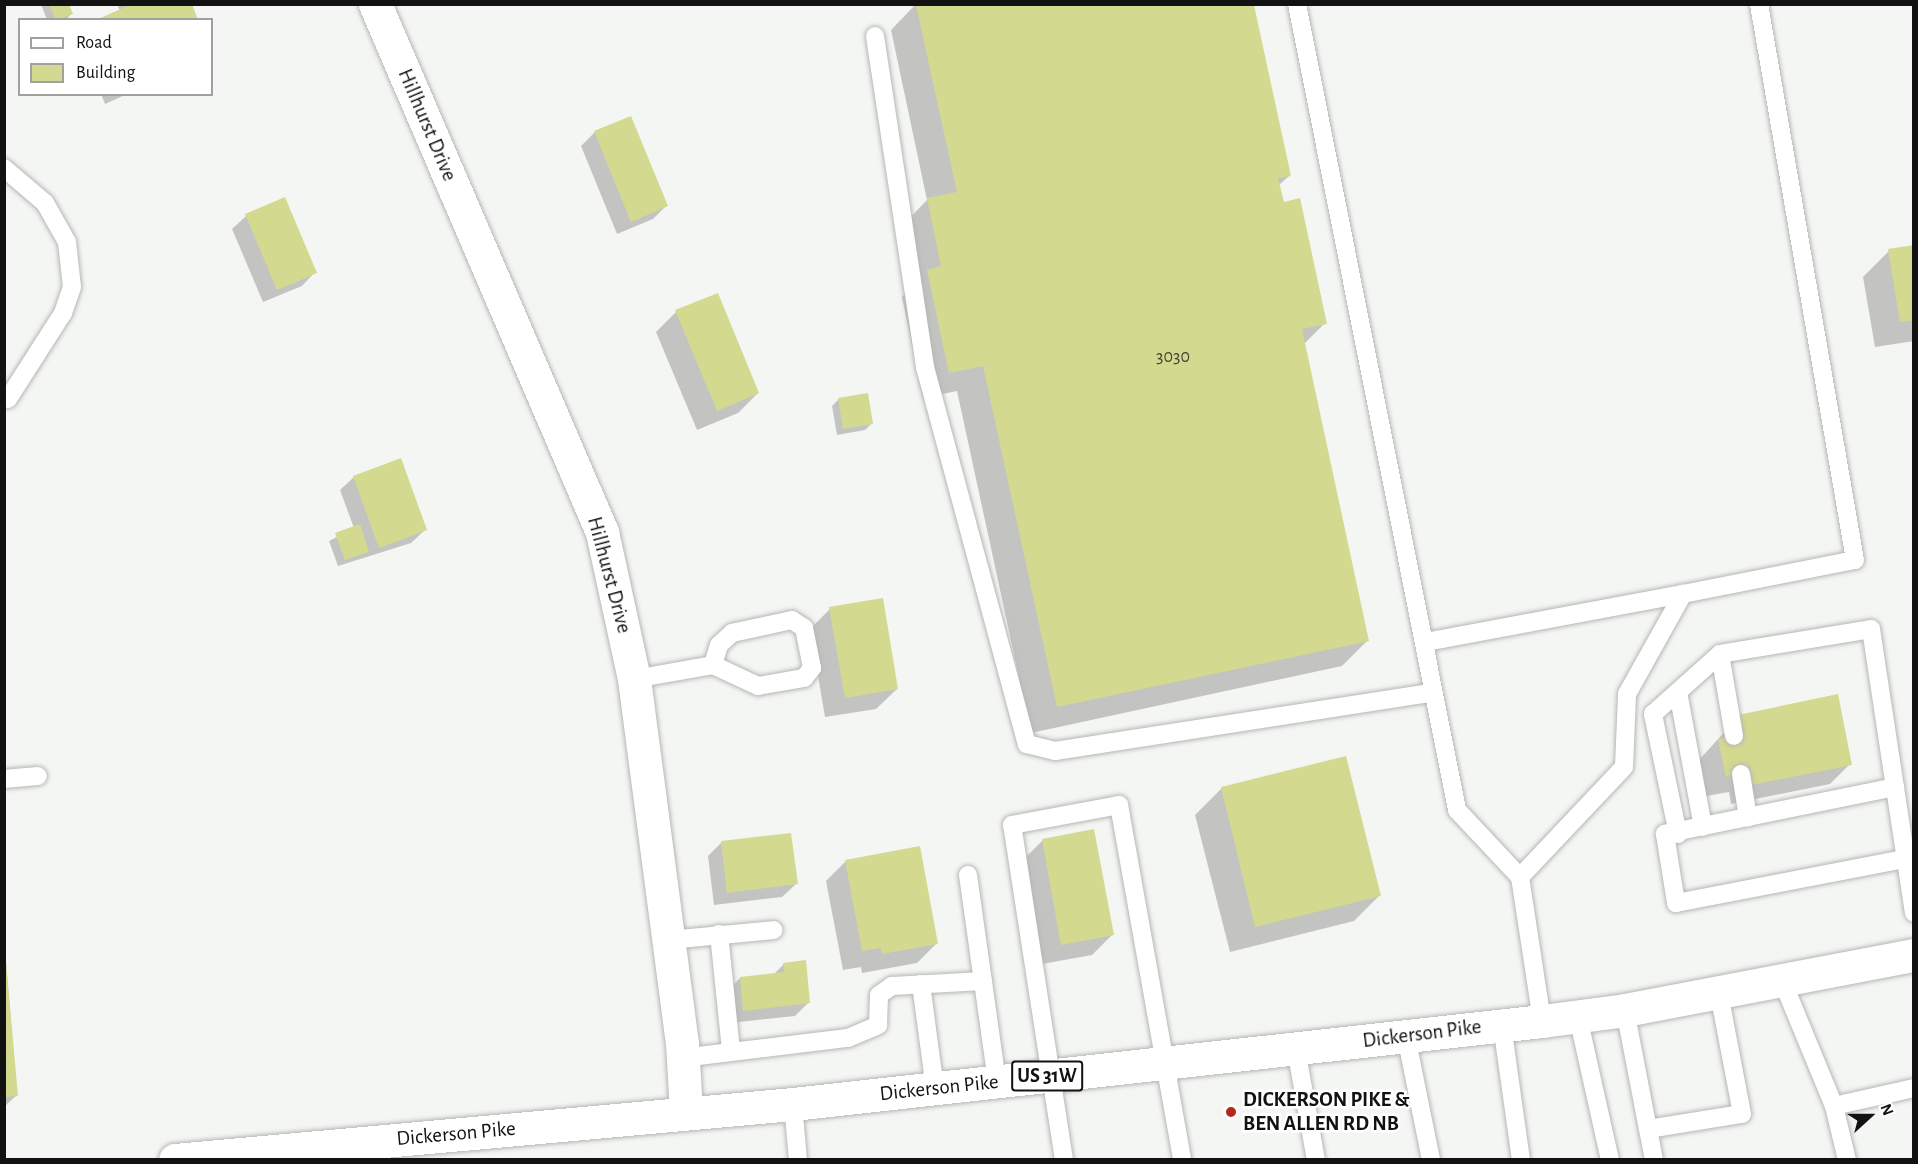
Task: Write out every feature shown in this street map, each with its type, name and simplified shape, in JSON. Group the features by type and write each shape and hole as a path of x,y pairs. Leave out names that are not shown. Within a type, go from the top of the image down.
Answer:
{"main road":[{"name":"Hillhurst Drive","path":"375,4 602,532 634,680 669,940 686,1113"},
{"name":"Dickerson Pike","path":"175,1160 793,1104 1578,1017 1719,993 1914,954"}],"lane":[{"path":"1297,4 1426,642 1431,693 1456,810 1520,877 1542,1021"},
{"path":"1426,642 1855,561 1759,4"},
{"path":"875,36 925,367 1027,744 1055,751 1431,693"},
{"path":"4,168 45,203 67,242 72,287 63,313 8,399"},
{"path":"1520,877 1624,767 1627,694 1683,594"},
{"path":"634,680 713,665 751,686 804,678 812,668 804,628 792,620 732,633 719,645 713,665"},
{"path":"1678,834 1653,714 1720,654 1871,629 1914,913"},
{"path":"1720,654 1734,736"},
{"path":"1678,692 1703,827"},
{"path":"1741,774 1748,817"},
{"path":"4,779 38,776"},
{"path":"1895,787 1678,834 1665,834 1676,903 1905,859"},
{"path":"1064,1160 1012,825 1119,805 1182,1160"},
{"path":"968,875 997,1082"},
{"path":"669,940 774,930"},
{"path":"718,934 731,1050"},
{"path":"1782,980 1834,1106 1847,1160"},
{"path":"682,1058 731,1050 848,1038 878,1024 879,995 892,986 983,981"},
{"path":"921,984 935,1089"},
{"path":"1648,1130 1742,1114 1719,993"},
{"path":"1624,1010 1654,1160"},
{"path":"1578,1017 1610,1160"},
{"path":"1502,1025 1521,1160"},
{"path":"1406,1036 1431,1160"},
{"path":"1296,1049 1316,1160"},
{"path":"1834,1106 1914,1088"},
{"path":"793,1104 798,1160"}],"building":[{"path":"49,4 69,4 73,14 55,18"},
{"path":"132,4 192,4 197,18 100,18"},
{"path":"916,5 1254,5 1291,176 1278,178 1284,202 1300,198 1327,324 1302,329 1369,641 1057,707 983,366 949,373 927,270 941,266 927,198 957,192"},
{"path":"631,116 668,206 631,222 594,131"},
{"path":"285,197 317,273 277,290 245,214"},
{"path":"1914,245 1914,320 1900,322 1888,249"},
{"path":"718,293 759,393 717,411 675,310"},
{"path":"868,393 873,424 843,429 838,398"},
{"path":"401,458 427,530 379,548 353,476"},
{"path":"360,524 369,552 345,560 335,533"},
{"path":"883,598 898,689 845,698 829,607"},
{"path":"1838,694 1852,765 1751,785 1749,772 1726,777 1718,739 1743,734 1738,715"},
{"path":"1346,756 1381,896 1255,927 1221,787"},
{"path":"1094,829 1114,935 1061,945 1042,839"},
{"path":"791,833 798,884 727,893 721,841"},
{"path":"920,846 938,944 882,954 881,948 862,951 845,860"},
{"path":"4,940 18,1096 4,1097"},
{"path":"806,960 810,1003 743,1011 740,977 784,972 783,963"}],"place":[{"name":"DICKERSON PIKE & BEN ALLEN RD NB","path":"1231,1112"}]}
